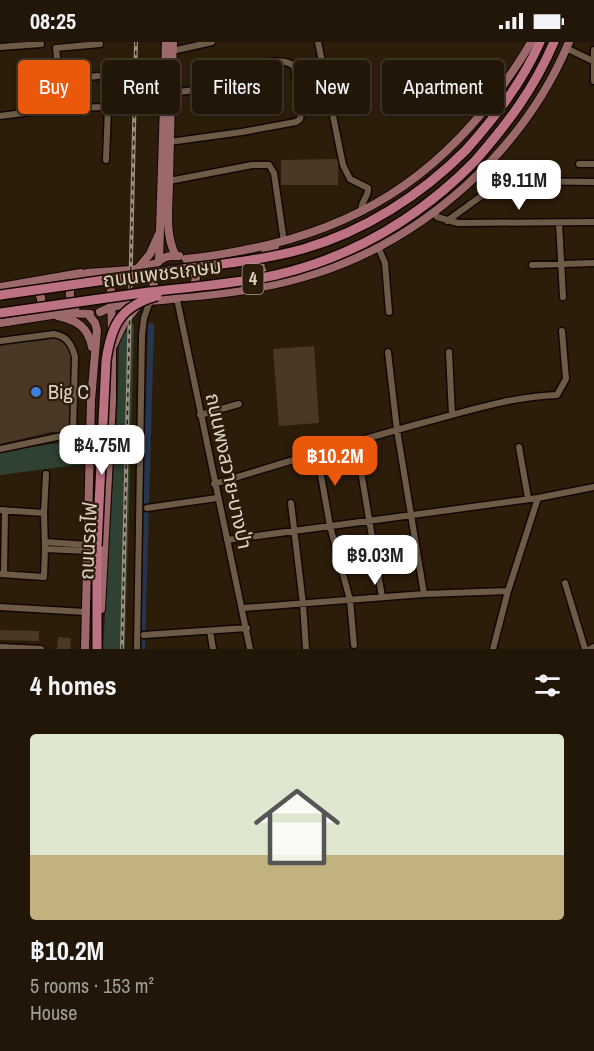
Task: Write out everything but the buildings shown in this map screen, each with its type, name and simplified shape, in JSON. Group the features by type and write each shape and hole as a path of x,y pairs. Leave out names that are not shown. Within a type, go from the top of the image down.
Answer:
{"highway":[{"name":"ถนนเพชรเกษม","path":"0,295 247,260 305,248 367,223 400,205 425,187 466,150 508,99 534,57 540,42"},
{"name":"ถนนเพชรเกษม","path":"0,313 248,280 311,266 348,252 399,224 456,181 507,123 534,85 554,42"},
{"path":"534,85 565,44"},
{"path":"98,649 91,547 106,361 113,328 126,311 147,299 248,280"}],"main road":[{"path":"158,262 164,258 176,256 186,259 191,264 196,278 190,292 177,298 164,297 154,288 152,275 158,262 160,231 166,42"},
{"name":"4","path":"186,259 216,256 284,242 323,230 362,212 416,178 456,142 480,117 531,42"},
{"name":"4","path":"177,298 250,288 315,274 378,247 405,232 435,212 490,162 524,121 544,91 565,44"},
{"path":"170,114 169,237 176,256"},
{"path":"138,268 150,254 160,231"},
{"path":"301,237 264,252 260,261 262,272 270,279 276,280 315,274"},
{"name":"ถนนเพชรเกษม","path":"3,287 138,268 158,262"},
{"path":"0,323 74,312 86,314 100,312 109,303 111,290 105,278 90,273 75,279 69,292 73,305 86,314"},
{"path":"3,287 27,285 41,295 40,312 15,321"},
{"name":"ถนนรถไฟ","path":"98,649 112,401 111,290"},
{"name":"ถนนเพชรเกษม","path":"100,312 111,307 177,298"},
{"path":"112,348 130,314 147,301"},
{"name":"ถนนรถไฟ","path":"85,649 91,547 90,430 96,326 86,314"},
{"path":"53,315 74,320 85,328 90,338 94,361"},
{"path":"91,400 96,392 102,391 110,395 112,401"}],"street":[{"path":"172,46 212,42"},
{"path":"318,42 322,60"},
{"path":"0,47 41,44"},
{"path":"57,60 56,48 100,44"},
{"path":"565,44 593,61"},
{"path":"594,50 594,81"},
{"path":"90,77 98,76"},
{"path":"90,107 108,107 106,160"},
{"path":"0,116 18,114"},
{"path":"169,142 296,122 300,119 301,114"},
{"path":"332,114 343,165 350,179 368,189 369,193 361,204 362,212"},
{"path":"579,164 594,164"},
{"path":"169,181 252,165 269,165 274,173 284,242"},
{"path":"475,176 502,181 594,182"},
{"path":"447,221 502,181"},
{"path":"435,212 437,217 458,223 594,222"},
{"path":"559,222 563,297"},
{"path":"378,247 386,263 388,312"},
{"path":"532,265 594,263"},
{"name":"ถนนพงสวาย-บางป่า","path":"177,298 250,649"},
{"path":"137,649 142,335 147,301"},
{"path":"214,484 452,415 519,398 557,395 566,379 562,331"},
{"path":"0,341 54,334 69,341 75,357 73,433"},
{"path":"388,351 397,430 423,594"},
{"path":"449,351 452,415"},
{"path":"200,415 239,404"},
{"path":"0,448 90,430"},
{"path":"356,441 382,597"},
{"path":"519,447 528,498"},
{"path":"317,453 330,526 350,600 354,645"},
{"path":"44,513 3,510 2,574 44,577 46,474"},
{"path":"227,540 538,498 594,487"},
{"path":"147,508 218,498"},
{"path":"493,649 508,591 538,498"},
{"path":"291,503 306,649"},
{"path":"45,545 91,547"},
{"path":"565,583 585,649"},
{"path":"243,608 423,594 508,591"},
{"path":"0,607 86,612"},
{"path":"144,635 247,628"},
{"path":"210,631 213,649"},
{"path":"0,646 41,649"},
{"path":"590,649 594,647"}],"green space":[{"path":"131,321 134,325 125,649 103,649 118,399 119,341"},
{"path":"83,441 85,464 0,475 0,452"}],"waterway":[{"path":"142,649 151,326"}],"railway":[{"path":"122,649 136,42"}],"place":[{"name":"Big C","path":"36,392"}]}
